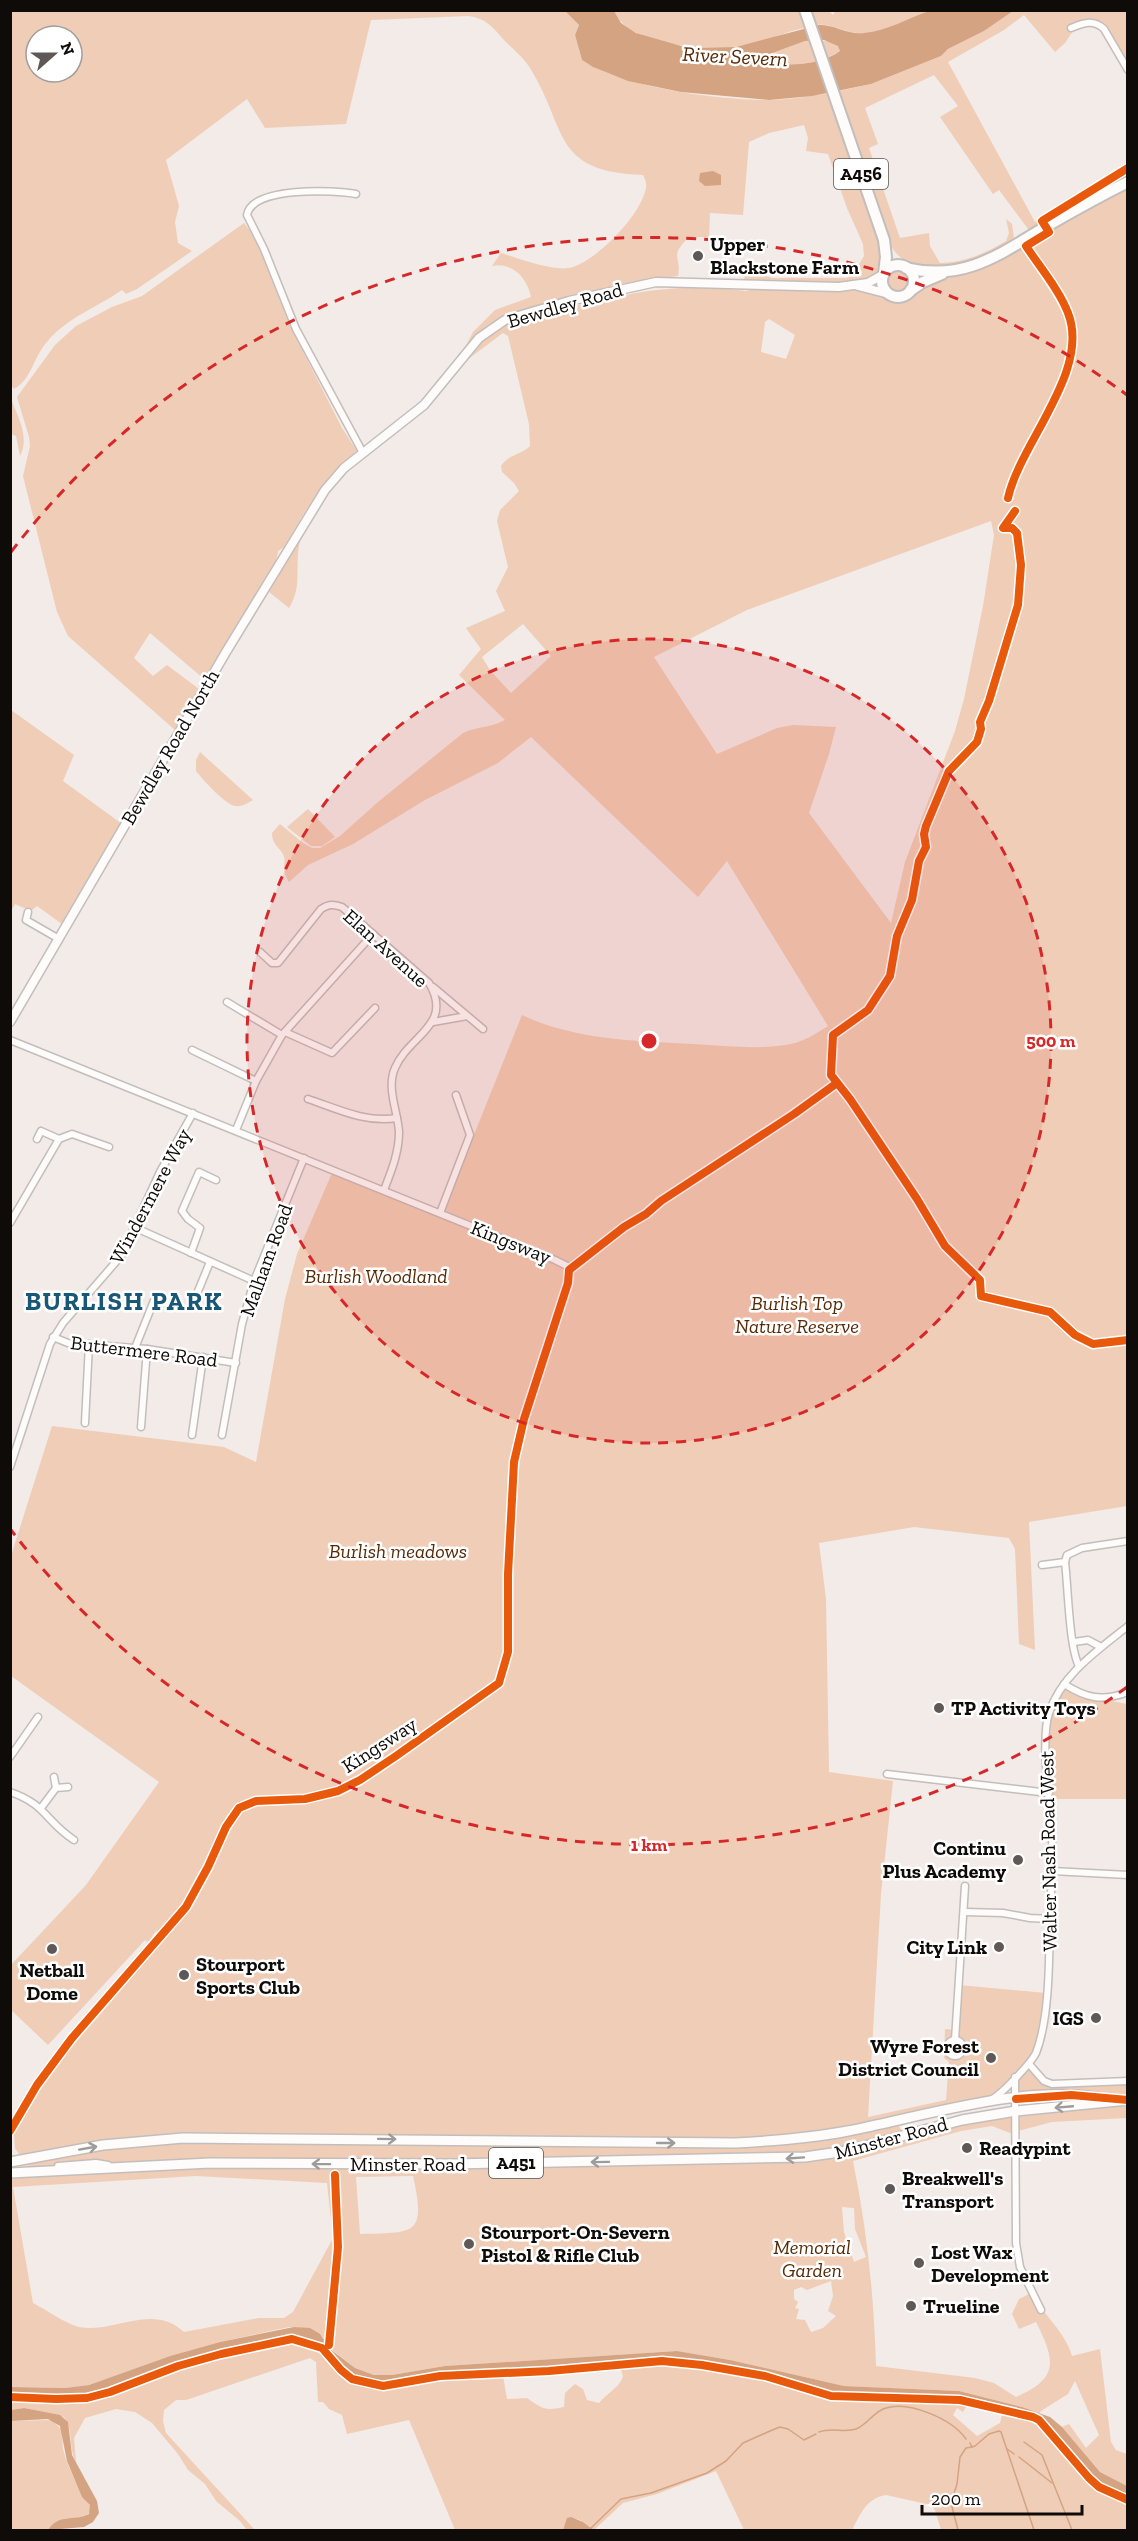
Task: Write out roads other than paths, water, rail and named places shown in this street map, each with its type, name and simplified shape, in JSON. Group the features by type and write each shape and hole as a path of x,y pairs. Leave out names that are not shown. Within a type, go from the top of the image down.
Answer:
{"highway":[{"name":"A456","path":"806,11 884,240 886,257 883,286 889,294"},
{"path":"889,294 903,296 923,282 991,259 1128,182"},
{"name":"A456","path":"884,240 913,278 910,290"},
{"path":"884,274 895,266 923,272 948,272"}],"main road":[{"name":"Bewdley Road","path":"855,286 884,274"},
{"name":"Bewdley Road","path":"336,476 424,405 488,330 517,316 569,301 656,282 855,286 889,294"},
{"name":"Bewdley Road North","path":"10,1022 283,556 336,476"},
{"name":"A451","path":"1016,2099 1071,2095 1128,2100"},
{"name":"Minster Road","path":"11,2162 104,2145 183,2138 352,2138 645,2143 777,2141 848,2131 988,2102 1016,2099"},
{"name":"A451","path":"1016,2111 1094,2104 1112,2100"},
{"name":"Minster Road","path":"10,2174 210,2163 453,2164 805,2157 846,2151 950,2122 1016,2111"}],"street":[{"path":"1071,28 1087,22 1099,24 1128,70"},
{"path":"356,194 320,190 278,195 252,205 247,215 264,249 296,329 363,453"},
{"name":"Elan Avenue","path":"260,952 273,963 278,963 321,909 329,904 342,907 429,983 436,995 438,1007 433,1022"},
{"path":"28,912 26,920 59,939"},
{"path":"236,1130 256,1081 284,1034 373,934"},
{"path":"429,983 483,1029"},
{"path":"227,1002 284,1034 332,1053 375,1008"},
{"path":"384,1190 398,1149 397,1118 392,1095 394,1069 433,1022 467,1016"},
{"name":"Kingsway","path":"10,1040 555,1260 567,1266 570,1273 524,1419 514,1462 508,1574 508,1652 502,1677 493,1688 360,1780 338,1791 316,1797 264,1800 239,1808 226,1827 186,1907 72,2038 37,2085 10,2131"},
{"path":"192,1050 256,1081"},
{"path":"440,1213 470,1135 456,1095"},
{"path":"308,1099 363,1118 382,1120 397,1118"},
{"name":"Windermere Way","path":"10,1467 46,1351 53,1337 121,1256 136,1228 160,1172 193,1113"},
{"path":"37,1139 41,1131 59,1139"},
{"path":"10,1223 59,1139 72,1134 109,1147"},
{"name":"Malham Road","path":"222,1435 242,1324 254,1281 304,1158"},
{"path":"191,1253 200,1228 182,1211 199,1172 216,1180"},
{"path":"136,1228 254,1281"},
{"path":"194,1301 210,1262"},
{"path":"135,1348 155,1298"},
{"name":"Buttermere Road","path":"53,1337 68,1343 147,1349 236,1363"},
{"path":"85,1423 89,1344"},
{"path":"141,1427 147,1349"},
{"path":"192,1435 203,1357"},
{"path":"1079,1666 1076,1658 1065,1562 1069,1552 1128,1541"},
{"path":"1042,1566 1065,1562"},
{"name":"Walter Nash Road West","path":"988,2102 1001,2093 1029,2064 1036,2052 1042,2026 1049,1968 1052,1871 1047,1726 1049,1713 1064,1683 1079,1666 1128,1626"},
{"path":"1074,1642 1088,1640 1101,1647"},
{"path":"1064,1683 1082,1695 1092,1698 1107,1698 1128,1692"},
{"path":"12,1753 38,1717"},
{"path":"887,1774 1049,1793"},
{"path":"41,1808 56,1788 54,1777"},
{"path":"56,1788 68,1787"},
{"path":"10,1792 28,1798 74,1840"},
{"path":"1052,1871 1128,1875"},
{"path":"955,2040 965,1886"},
{"path":"965,1912 1003,1912 1030,1918 1050,1919"},
{"path":"1029,2064 1044,2080 1052,2084 1128,2081"},
{"path":"1015,2077 1018,2259 1041,2310"},
{"path":"11,2162 14,2166 24,2169 96,2163 114,2167"}],"water":[{"name":"River Severn","path":"958,9 1013,11 984,31 948,49 941,56 871,84 812,96 769,100 681,92 628,81 582,60 575,35 579,25 565,11 614,11 621,23 636,33 688,48 736,47 819,25 853,33 864,33 881,30 930,11","holes":["824,40 838,46 840,51 815,62 769,63 767,55 805,41"]},
{"path":"713,171 721,175 721,185 705,186 699,181 700,173"},
{"path":"294,2327 310,2328 320,2334 330,2349 355,2368 374,2375 392,2375 445,2366 677,2351 730,2360 844,2386 959,2391 1022,2407 1050,2417 1062,2427 1100,2472 1127,2486 1127,2498 1093,2478 1047,2424 1032,2416 958,2399 828,2394 765,2376 685,2362 658,2361 559,2370 456,2374 385,2385 354,2378 338,2366 324,2348 307,2340 295,2338 223,2352 180,2364 100,2394 71,2398 11,2395 11,2387 65,2388 89,2385 170,2356 220,2342"},
{"path":"24,2408 60,2415 68,2422 72,2455 97,2501 99,2513 93,2522 84,2527 48,2530 57,2521 89,2514 90,2505 82,2497 67,2461 60,2426 48,2419 11,2421 11,2410"},
{"path":"571,2517 594,2530 563,2530 567,2518"}],"waterway":[{"path":"819,2432 856,2429 886,2408 907,2407 930,2413 951,2425 966,2439"},
{"path":"589,2530 621,2499 651,2493 707,2473 726,2461 743,2443 770,2431 780,2427 788,2429 804,2440 816,2434"},
{"path":"970,2443 972,2447 975,2446 989,2434 1001,2432 1034,2530"},
{"path":"1024,2442 1042,2455 1072,2530"},
{"path":"958,2530 951,2503 957,2484 960,2457 966,2448 972,2447"},
{"path":"1007,2449 1014,2454"},
{"path":"1019,2457 1052,2483"}],"place":[{"name":"Upper Blackstone Farm","path":"698,256"},
{"name":"TP Activity Toys","path":"939,1708"},
{"name":"Continu Plus Academy","path":"1018,1860"},
{"name":"City Link","path":"999,1947"},
{"name":"Netball Dome","path":"52,1949"},
{"name":"Stourport Sports Club","path":"184,1975"},
{"name":"IGS","path":"1096,2018"},
{"name":"Wyre Forest District Council","path":"991,2058"},
{"name":"Readypint","path":"967,2148"},
{"name":"Breakwell's Transport","path":"890,2189"},
{"name":"Stourport-On-Severn Pistol & Rifle Club","path":"469,2244"},
{"name":"Lost Wax Development","path":"919,2263"},
{"name":"Trueline","path":"911,2306"}],"district":[{"name":"BURLISH PARK","path":"124,1301"}],"park label":[{"name":"Burlish Woodland","path":"376,1276"},
{"name":"Burlish Top Nature Reserve","path":"797,1314"},
{"name":"Burlish meadows","path":"398,1551"},
{"name":"Memorial Garden","path":"812,2258"}]}
